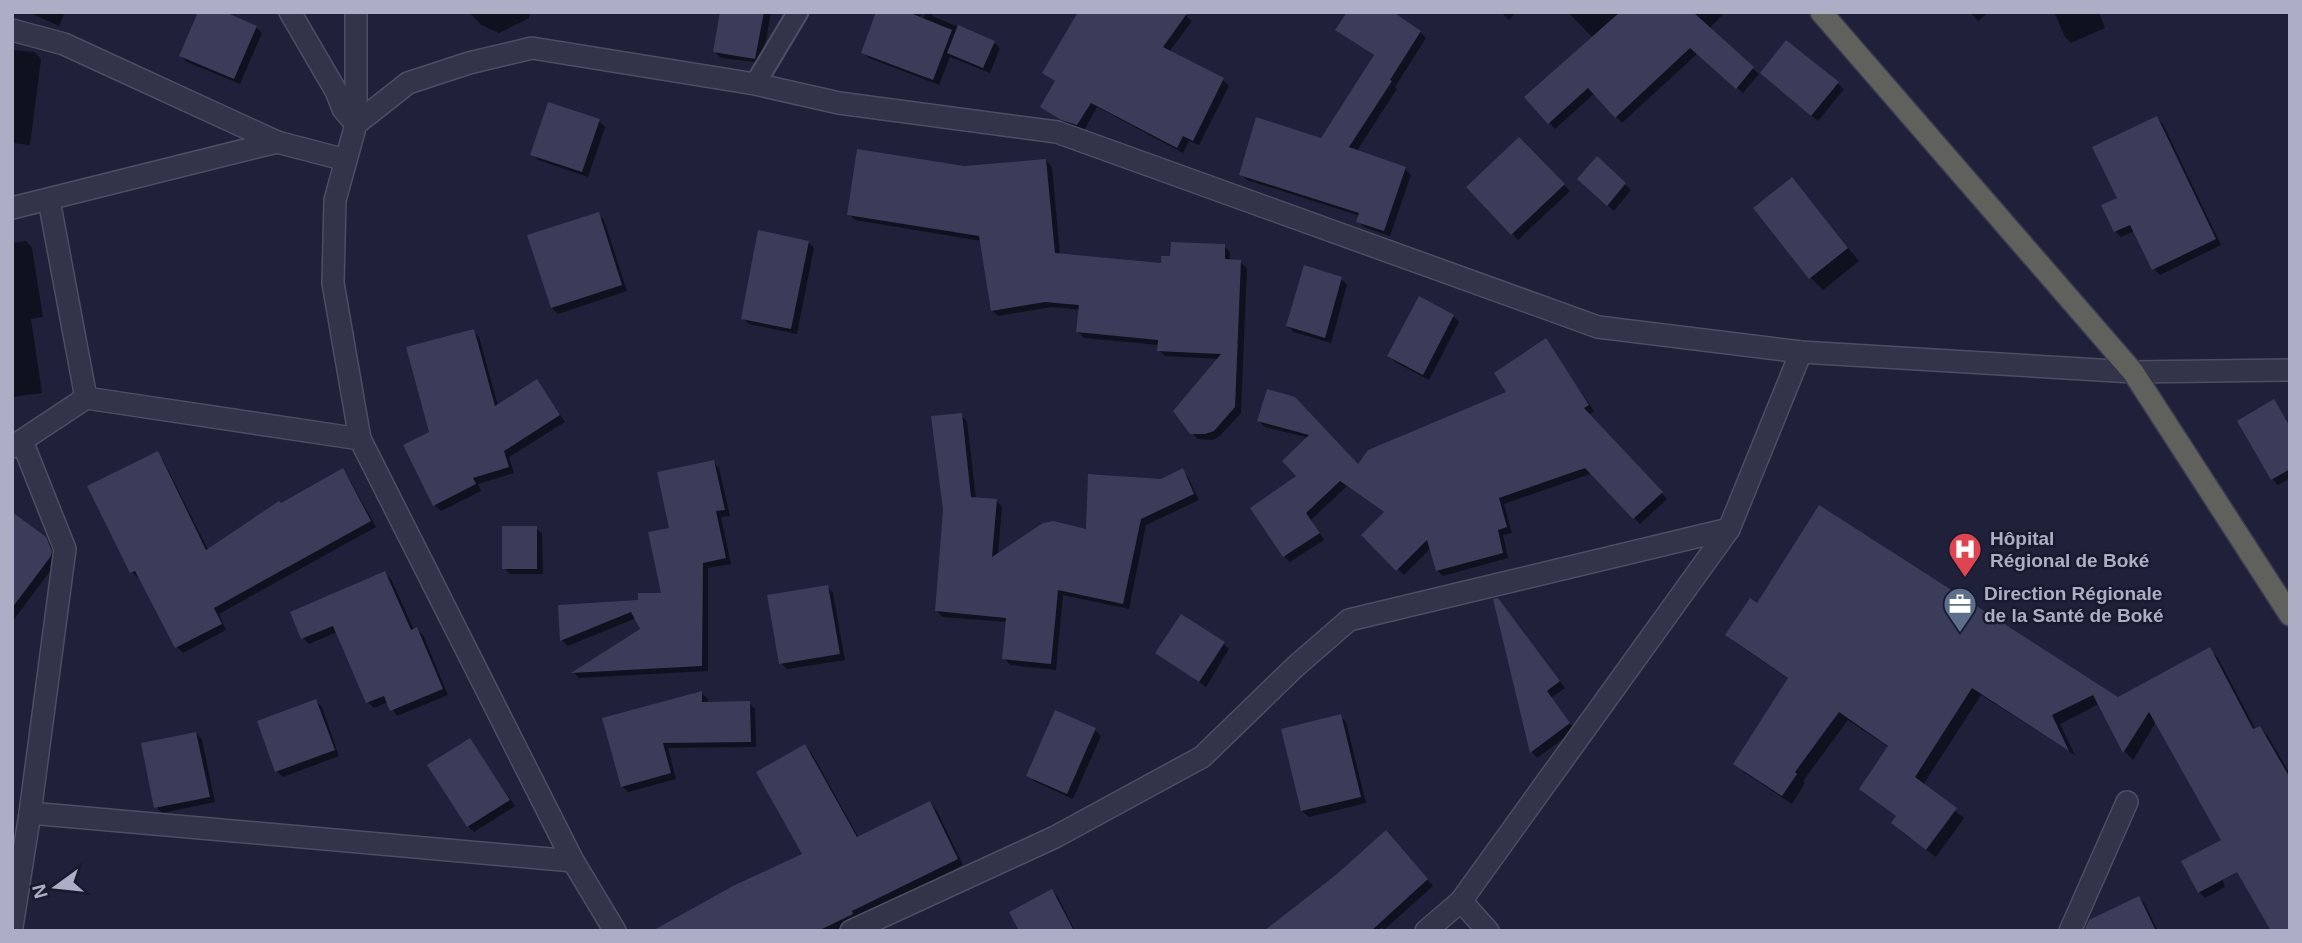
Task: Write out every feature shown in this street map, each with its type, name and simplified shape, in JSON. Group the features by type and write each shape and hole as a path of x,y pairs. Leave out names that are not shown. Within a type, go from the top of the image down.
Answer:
{"highway":[{"path":"1821,12 2133,372 2290,615"}],"street":[{"path":"290,12 336,91 343,109 356,124"},
{"path":"356,12 356,124 335,200 333,283 360,439 573,861 615,931"},
{"path":"12,30 64,44 277,142 346,160"},
{"path":"356,124 408,83 470,63 532,48 755,84 839,103 1057,132 1598,327 1801,352 2133,372 2290,370"},
{"path":"12,208 277,142"},
{"path":"48,200 86,398"},
{"path":"1426,931 1461,901 1729,529 1801,352"},
{"path":"12,927 65,548 17,444 86,398 360,439"},
{"path":"850,931 1055,837 1202,757 1296,666 1349,620 1729,529"},
{"path":"2070,931 2127,802"},
{"path":"30,813 573,861"},
{"path":"1461,901 1488,931"}],"lane":[{"path":"755,84 798,12"}],"building":[{"path":"198,12 225,12 257,26 234,79 179,56"},
{"path":"720,12 764,12 755,59 713,52"},
{"path":"876,12 908,12 952,30 933,80 861,53"},
{"path":"1078,12 1188,12 1163,47 1224,78 1193,141 1183,136 1177,148 1091,103 1077,125 1061,120 1040,107 1055,81 1042,73"},
{"path":"1347,12 1393,12 1421,31 1349,147 1406,167 1384,231 1356,222 1359,213 1239,175 1256,117 1321,138 1374,55 1335,30"},
{"path":"1620,12 1693,12 1754,67 1736,89 1690,48 1615,118 1588,88 1548,124 1524,97"},
{"path":"958,25 995,41 983,68 947,53"},
{"path":"1786,40 1839,82 1811,116 1760,73"},
{"path":"548,102 600,119 582,172 530,155"},
{"path":"2157,116 2216,239 2152,270 2130,225 2114,232 2101,205 2117,198 2092,147"},
{"path":"1519,137 1565,184 1511,235 1466,187"},
{"path":"857,149 964,166 1046,159 1055,253 1161,263 1161,256 1170,256 1171,242 1225,244 1225,259 1241,260 1235,407 1214,431 1190,434 1173,411 1221,354 1157,351 1158,340 1076,332 1079,305 1045,302 991,311 979,236 847,215"},
{"path":"1597,156 1626,183 1607,206 1577,179"},
{"path":"1792,177 1848,248 1809,279 1753,208"},
{"path":"599,212 622,285 551,308 527,235"},
{"path":"758,230 809,241 791,329 741,319"},
{"path":"1304,265 1342,277 1325,338 1286,326"},
{"path":"1419,296 1454,315 1423,375 1387,356"},
{"path":"474,329 495,406 537,379 560,415 504,451 509,467 473,478 476,484 433,506 403,445 429,432 406,347"},
{"path":"1546,338 1589,405 1584,408 1663,492 1633,519 1585,468 1499,498 1507,527 1498,530 1503,553 1436,571 1427,540 1396,571 1361,535 1384,512 1340,481 1306,513 1320,533 1283,557 1250,508 1296,476 1282,461 1309,435 1257,421 1267,389 1295,397 1358,464 1368,450 1506,392 1494,373"},
{"path":"2274,399 2290,426 2290,469 2271,480 2237,421"},
{"path":"962,413 971,497 997,499 992,557 1043,523 1053,521 1086,529 1088,474 1161,479 1183,468 1194,494 1141,519 1123,604 1058,590 1051,664 1002,659 1006,618 935,611 943,510 931,416"},
{"path":"158,451 206,550 279,501 281,503 343,468 371,521 214,608 222,624 175,648 135,571 130,573 87,486"},
{"path":"714,460 725,510 716,511 726,558 703,563 702,666 571,673 640,629 631,612 560,641 558,605 638,600 638,593 661,593 648,532 669,528 657,472"},
{"path":"1819,505 2118,697 2210,647 2253,729 2260,726 2290,778 2290,931 2271,931 2237,872 2198,893 2181,861 2221,840 2149,712 2123,753 2093,695 2052,715 2069,751 1972,688 1915,777 1957,808 1926,850 1891,823 1896,816 1859,789 1888,746 1839,712 1795,772 1797,774 1782,796 1733,764 1788,678 1725,635 1750,598 1757,603"},
{"path":"12,512 46,537 52,551 12,608"},
{"path":"502,526 537,526 537,569 502,569"},
{"path":"385,571 411,630 417,627 443,689 390,711 384,696 366,703 333,626 301,639 290,612"},
{"path":"828,585 840,654 779,664 767,595"},
{"path":"1498,598 1560,681 1547,691 1570,723 1530,753 1493,599"},
{"path":"1181,614 1225,642 1199,682 1155,653"},
{"path":"702,691 702,702 750,701 751,742 663,743 671,773 621,787 602,718"},
{"path":"316,699 335,750 275,772 257,721"},
{"path":"1055,710 1096,728 1067,794 1026,776"},
{"path":"1341,714 1361,797 1301,811 1281,729"},
{"path":"196,732 210,797 154,808 141,743"},
{"path":"470,738 510,800 467,827 427,765"},
{"path":"805,744 857,837 930,801 958,859 852,911 853,914 818,931 652,931 733,886 802,854 756,772"},
{"path":"1386,830 1428,879 1371,931 1264,931 1337,874"},
{"path":"1052,889 1074,931 1019,931 1009,912"},
{"path":"2139,896 2156,931 2084,931 2089,920"}],"place":[{"name":"Hôpital Régional de Boké","path":"1965,579"},
{"name":"Direction Régionale de la Santé de Boké","path":"1960,634"}]}
